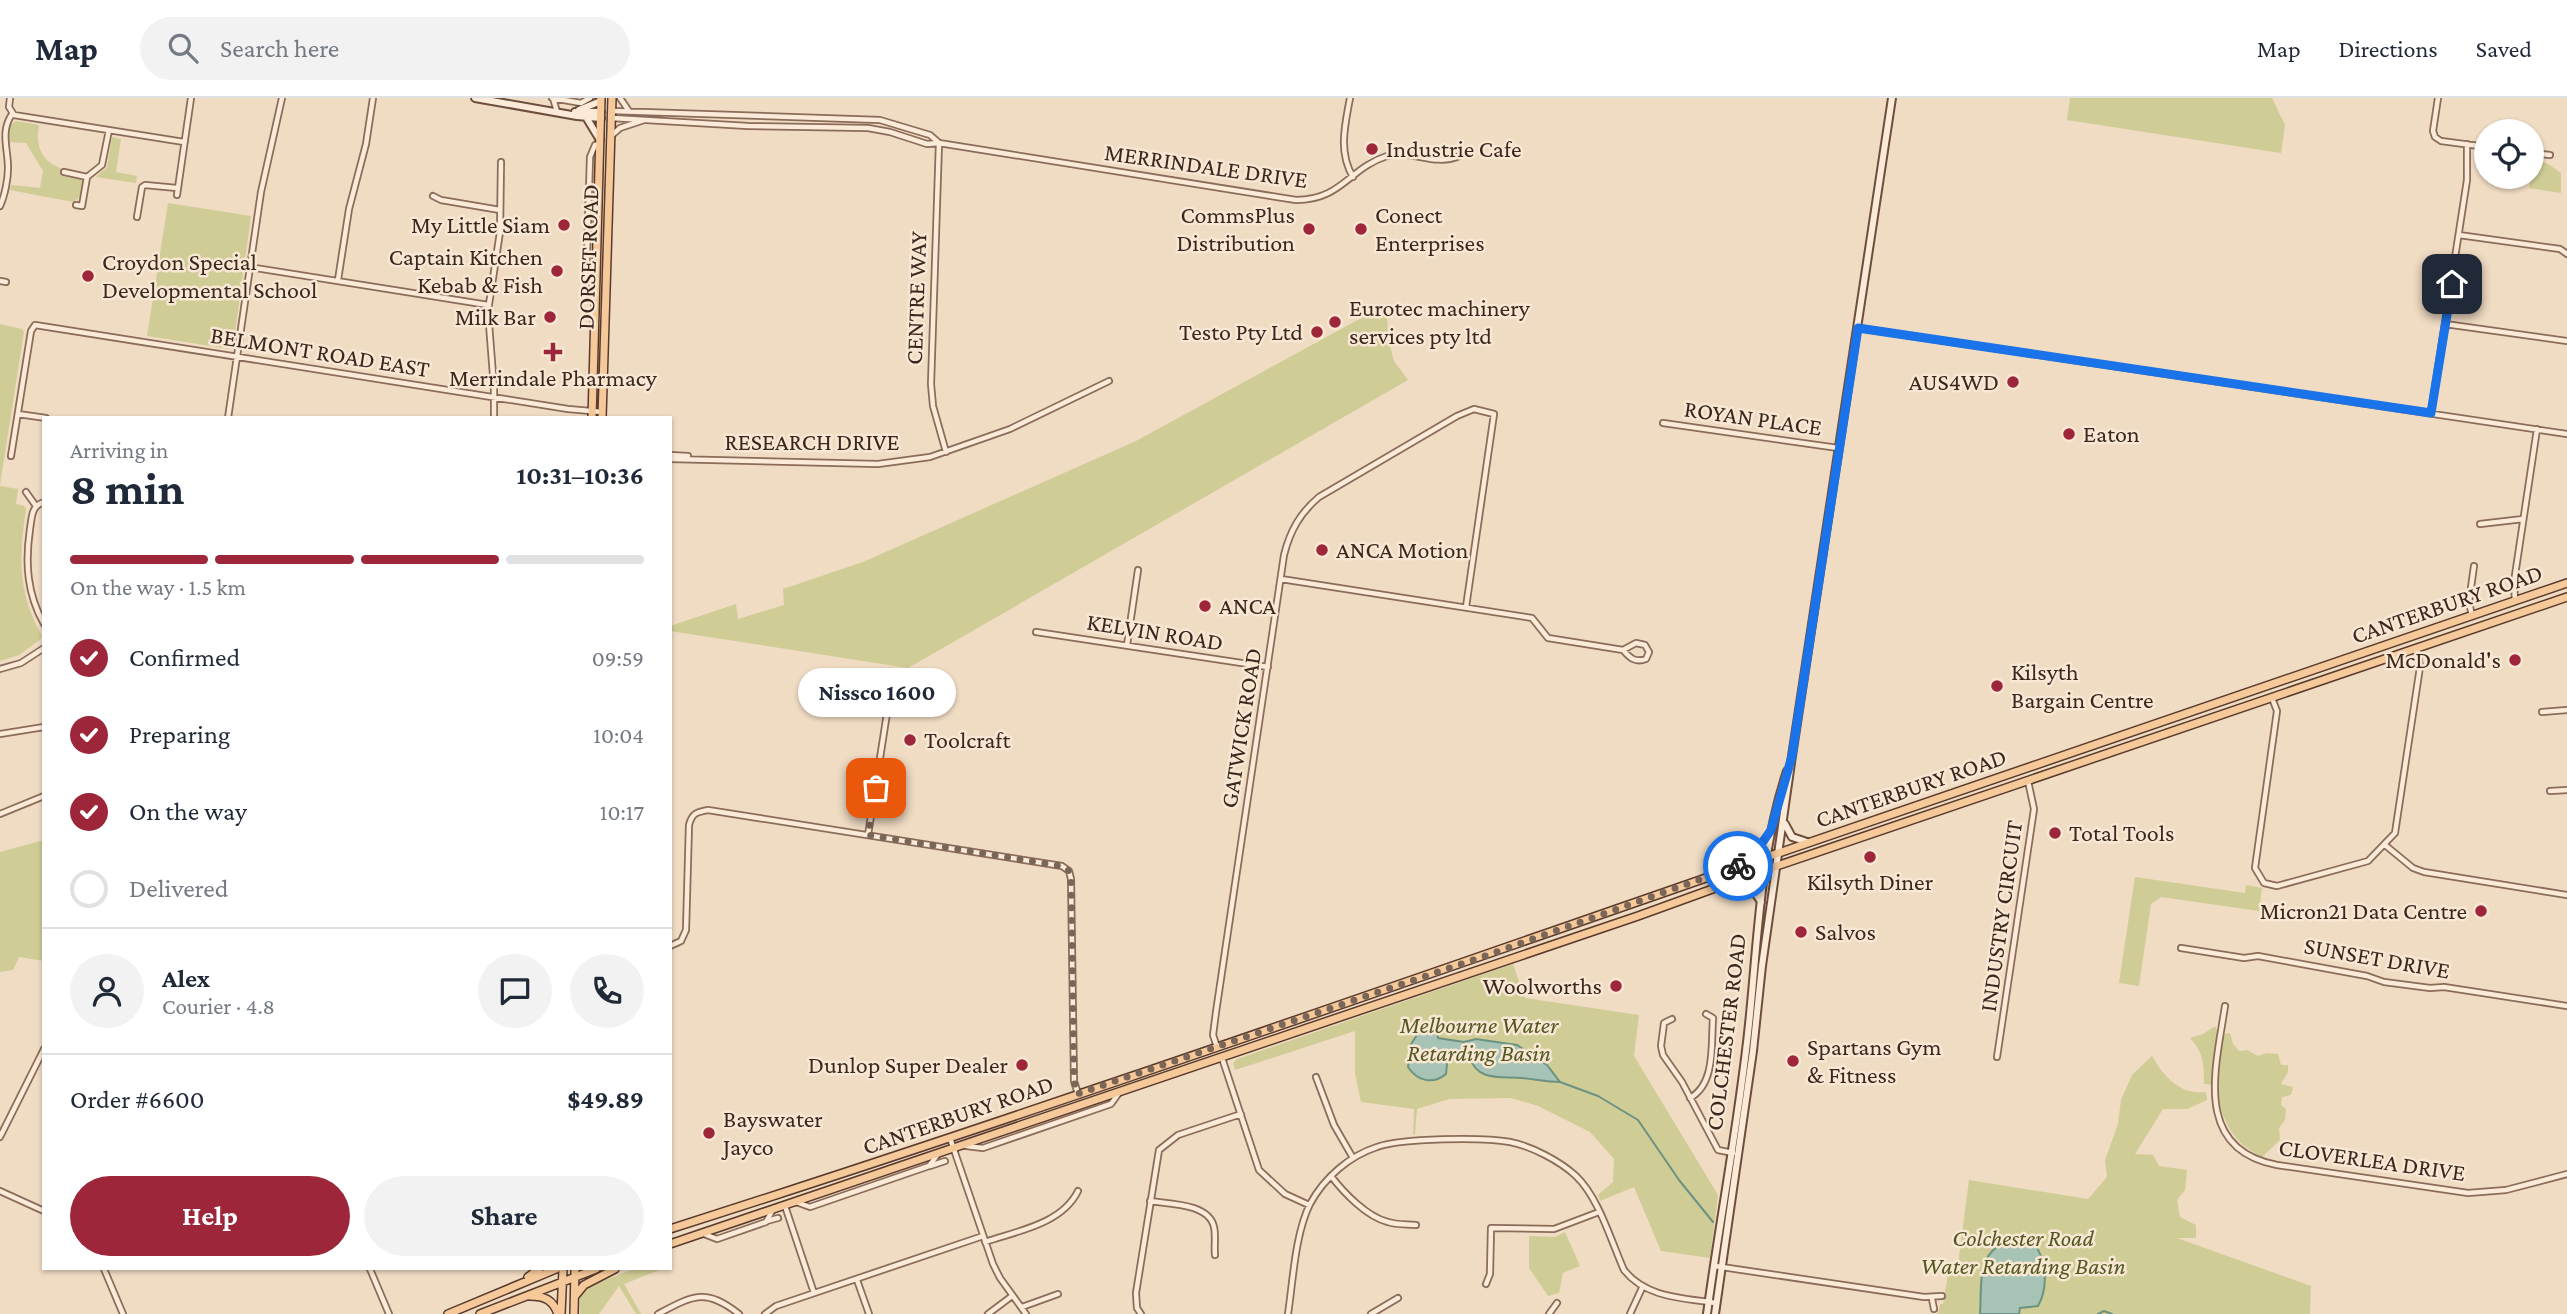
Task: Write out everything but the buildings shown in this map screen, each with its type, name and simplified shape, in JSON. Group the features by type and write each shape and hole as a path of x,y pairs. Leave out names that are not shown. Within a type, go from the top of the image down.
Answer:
{"main road":[{"path":"475,98 586,117 612,114"},
{"name":"DORSET ROAD","path":"602,415 612,98"},
{"name":"COLCHESTER ROAD","path":"1734,1154 1753,1051 1792,756 1892,98"},
{"path":"574,112 601,99"},
{"name":"DORSET ROAD","path":"592,415 601,99"},
{"path":"560,112 601,115"},
{"path":"586,117 600,143"},
{"path":"595,314 605,314"},
{"name":"CANTERBURY ROAD","path":"672,1228 1363,998 1733,868 2567,583"},
{"name":"CANTERBURY ROAD","path":"672,1243 1653,911 1776,866 2567,597"},
{"path":"2515,602 2520,612"},
{"path":"2413,637 2417,648"},
{"path":"2208,707 2212,718"},
{"name":"COLCHESTER ROAD","path":"1707,1314 1713,1302 1719,1267 1734,1154 1753,968 1771,830 1792,756"},
{"path":"1783,819 1792,837 1810,843"},
{"path":"1733,868 1753,856 1771,830"},
{"path":"1727,883 1743,884 1751,888 1762,903"},
{"path":"1657,895 1662,907"},
{"path":"1648,898 1653,911"},
{"path":"1363,998 1366,1008"},
{"path":"1217,1047 1222,1058"},
{"path":"1077,1094 1081,1105"},
{"path":"781,1194 785,1206"},
{"path":"519,1283 538,1270"},
{"path":"448,1314 553,1270"},
{"path":"560,1314 563,1270"},
{"path":"575,1296 584,1285 613,1270"},
{"path":"480,1314 563,1280 575,1272"},
{"path":"574,1314 575,1272"},
{"path":"526,1296 549,1299 560,1314"},
{"name":"COLCHESTER ROAD","path":"1713,1302 1715,1314"}],"street":[{"path":"10,98 9,107 12,114"},
{"path":"177,195 191,98"},
{"path":"228,416 261,192 282,98"},
{"path":"338,280 349,209 366,144 373,98"},
{"path":"553,98 560,112"},
{"path":"553,98 581,103 590,98"},
{"path":"620,98 629,111"},
{"path":"1350,98 1343,136 1346,166 1353,177"},
{"path":"2438,98 2433,131 2435,137 2441,141 2474,145"},
{"name":"MERRINDALE DRIVE","path":"612,114 629,111 880,120 930,135 939,143"},
{"path":"12,114 184,142"},
{"path":"0,206 4,198 8,167 3,157 3,143 6,122 12,114"},
{"name":"MERRINDALE DRIVE","path":"612,114 730,125 874,129 927,144 939,143 1296,200 1322,198 1371,163 1388,156 1401,154 1441,159 1457,157"},
{"path":"730,115 730,125"},
{"path":"791,117 791,127"},
{"path":"611,136 620,128 648,119"},
{"path":"76,205 82,206 87,177 102,165 109,131"},
{"name":"CENTRE WAY","path":"939,143 931,384 933,406 946,452"},
{"path":"2431,413 2467,180 2467,144"},
{"path":"2544,154 2550,155"},
{"path":"494,416 488,305 499,242 501,162"},
{"path":"64,172 87,177"},
{"path":"137,216 142,187 177,188"},
{"path":"433,196 441,200 500,210"},
{"path":"2459,235 2560,249 2567,254"},
{"path":"249,267 488,305"},
{"path":"2445,324 2567,341"},
{"name":"BELMONT ROAD EAST","path":"18,414 33,326 602,415"},
{"path":"1858,328 2567,434"},
{"name":"RESEARCH DRIVE","path":"672,457 878,464 930,457 1010,429 1109,381"},
{"name":"GATWICK ROAD","path":"1217,1047 1213,1035 1216,1012 1281,579 1290,536 1301,515 1319,497 1457,416 1474,409 1494,414 1466,607"},
{"path":"11,456 18,414 42,417"},
{"name":"ROYAN PLACE","path":"1662,423 1839,448"},
{"path":"2515,602 2513,587 2537,429"},
{"path":"26,492 36,506 28,542 27,573 32,597 42,620"},
{"path":"36,506 42,503"},
{"path":"2480,524 2523,519"},
{"path":"2472,617 2469,601 2473,566"},
{"path":"1127,645 1138,570"},
{"path":"1281,579 1532,618 1548,638 1623,650 1637,660 1646,659 1649,652 1645,645 1636,643 1623,650"},
{"name":"KELVIN ROAD","path":"1036,632 1268,667"},
{"path":"2272,697 2277,711 2255,868 2264,883 2271,886 2368,861 2395,833 2420,667 2417,648"},
{"path":"0,669 21,663 42,649"},
{"path":"868,835 890,694"},
{"path":"2542,712 2567,710"},
{"path":"0,734 42,727"},
{"name":"INDUSTRY CIRCUIT","path":"1997,1057 2035,801 2028,780"},
{"path":"2550,791 2567,790"},
{"path":"0,814 42,797"},
{"path":"672,945 681,941 686,930 689,825 691,817 697,812 708,810 1062,866 1069,871 1071,879 1074,1081 1077,1094"},
{"path":"2385,845 2413,868 2424,872 2567,895"},
{"path":"1560,930 1563,941"},
{"name":"SUNSET DRIVE","path":"2181,948 2244,958 2259,956 2384,982 2567,1006"},
{"name":"CLOVERLEA DRIVE","path":"2225,1006 2214,1078 2216,1110 2222,1128 2233,1143 2260,1161 2468,1193 2505,1190 2567,1174"},
{"path":"1690,1098 1702,1090 1706,1082 1709,1015"},
{"path":"1672,1019 1664,1023 1662,1051 1717,1148 1721,1152 1734,1154"},
{"path":"0,1137 42,1053"},
{"path":"1222,1058 1259,1170 1285,1194 1310,1205"},
{"path":"1316,1077 1334,1125 1353,1158"},
{"name":"CANTERBURY ROAD","path":"964,1145 983,1148 1111,1104 1120,1092"},
{"path":"1140,1314 1135,1300 1158,1156 1163,1145 1178,1135 1241,1114"},
{"path":"949,1138 996,1271 1026,1314"},
{"path":"1288,1314 1301,1229 1310,1205 1331,1176 1353,1158 1379,1146 1399,1142 1512,1143 1563,1166 1575,1175 1590,1193 1624,1270 1642,1288 1713,1302"},
{"name":"CANTERBURY ROAD","path":"929,1166 938,1154"},
{"name":"CANTERBURY ROAD","path":"796,1202 810,1207 945,1161"},
{"path":"1331,1176 1366,1211 1378,1219 1416,1225"},
{"path":"0,1191 42,1210"},
{"path":"765,1314 776,1306 814,1293 1054,1216 1073,1201 1078,1191"},
{"path":"1150,1201 1193,1208 1203,1213 1214,1227 1215,1255"},
{"path":"785,1206 814,1293"},
{"path":"766,1222 773,1210"},
{"path":"1486,1284 1490,1274 1491,1228 1554,1229 1599,1212"},
{"name":"CANTERBURY ROAD","path":"703,1234 717,1239 778,1218"},
{"path":"1719,1267 1932,1298 1942,1296"},
{"path":"104,1270 123,1314"},
{"path":"370,1270 389,1314"},
{"path":"857,1280 869,1314"},
{"path":"1630,1314 1642,1288"},
{"path":"1022,1307 1058,1294"},
{"path":"658,1314 705,1296 726,1303 740,1314"},
{"path":"988,1314 1012,1296"},
{"path":"1371,1314 1398,1297"},
{"path":"1932,1298 1934,1309"},
{"path":"1549,1314 1557,1303"}],"green space":[{"path":"2070,98 2272,98 2285,125 2281,153 2067,120"},
{"path":"16,121 39,125 38,140 44,157 62,169 61,176 82,180 79,198 73,202 10,190 11,185 40,188 43,171 26,143 8,142 10,125"},
{"path":"112,137 121,139 116,172 137,176 136,183 96,177 107,167"},
{"path":"2544,162 2561,173 2561,193 2535,189 2544,189"},
{"path":"168,203 251,216 233,347 230,349 147,336"},
{"path":"1387,304 1388,338 1394,361 1408,380 908,668 672,631 672,625 736,604 738,619 784,605 783,589 863,562 1136,441"},
{"path":"0,324 22,329 24,332 0,485"},
{"path":"0,486 18,489 16,504 26,509 22,574 28,604 42,636 19,655 0,661"},
{"path":"42,841 42,961 19,957 13,970 0,972 0,852"},
{"path":"2135,877 2245,893 2246,885 2262,888 2259,911 2161,897 2151,904 2139,986 2119,983"},
{"name":"Melbourne Water Retarding Basin","path":"1513,964 1525,998 1639,1015 1634,1056 1718,1195 1710,1258 1661,1251 1634,1187 1600,1201 1598,1195 1613,1182 1614,1159 1590,1132 1538,1106 1511,1098 1449,1099 1417,1109 1413,1135 1414,1109 1361,1102 1355,1073 1355,1031 1235,1070 1233,1063 1237,1059"},
{"path":"2215,1026 2219,1035 2230,1033 2233,1044 2239,1051 2247,1050 2258,1056 2278,1054 2281,1065 2288,1065 2288,1072 2281,1084 2293,1087 2291,1095 2282,1097 2281,1105 2286,1109 2285,1120 2279,1128 2280,1140 2262,1157 2234,1136 2220,1107 2216,1085 2204,1084 2202,1060 2190,1038"},
{"name":"Colchester Road Water Retarding Basin","path":"2152,1056 2174,1083 2188,1091 2206,1092 2207,1100 2187,1109 2163,1109 2135,1154 2153,1155 2159,1166 2187,1170 2185,1190 2177,1200 2180,1217 2196,1225 2196,1238 2177,1238 2311,1286 2310,1314 1938,1314 1940,1304 1943,1304 1950,1263 1958,1264 1969,1180 2088,1199 2107,1177 2105,1160 2118,1124 2121,1100 2132,1075"},
{"path":"1565,1232 1580,1266 1563,1273 1559,1293 1548,1296 1529,1268 1529,1236 1555,1237"},
{"path":"631,1270 659,1270 624,1284 641,1314 636,1314 619,1286 599,1314 580,1314 580,1293 592,1285"}],"shaded area":[{"path":"1439,1025 1438,1038 1464,1042 1476,1039 1517,1045 1547,1065 1560,1082 1491,1076 1479,1071 1470,1058 1459,1054 1448,1055 1446,1074 1436,1080 1416,1076 1408,1067 1411,1044 1419,1032"},
{"path":"2020,1236 2034,1244 2042,1259 2045,1283 2038,1306 2020,1308 2019,1314 1980,1314 1984,1265 1995,1248"}],"waterway":[{"path":"1560,1082 1598,1096 1638,1120 1679,1180 1713,1222"},
{"path":"2098,1314 2104,1311 2112,1314"}],"way so far":[{"path":"876,788 868,835 1062,866 1069,871 1074,1081 1077,1094 1482,957 1738,866"}],"place":[{"name":"Industrie Cafe","path":"1372,149"},
{"name":"My Little Siam","path":"564,225"},
{"name":"CommsPlus Distribution","path":"1309,229"},
{"name":"Conect Enterprises","path":"1361,229"},
{"name":"Captain Kitchen Kebab & Fish","path":"557,271"},
{"name":"Croydon Special Developmental School","path":"88,276"},
{"name":"Milk Bar","path":"550,317"},
{"name":"Eurotec machinery services pty ltd","path":"1335,322"},
{"name":"Testo Pty Ltd","path":"1317,332"},
{"name":"Merrindale Pharmacy","path":"553,352"},
{"name":"AUS4WD","path":"2013,382"},
{"name":"Eaton","path":"2069,434"},
{"name":"ANCA Motion","path":"1322,550"},
{"name":"ANCA","path":"1205,606"},
{"name":"McDonald's","path":"2515,660"},
{"name":"Kilsyth Bargain Centre","path":"1997,686"},
{"name":"Toolcraft","path":"910,740"},
{"name":"Nissco 1600","path":"876,788"},
{"name":"Total Tools","path":"2055,833"},
{"name":"Kilsyth Diner","path":"1870,857"},
{"name":"Micron21 Data Centre","path":"2481,911"},
{"name":"Salvos","path":"1801,932"},
{"name":"Woolworths","path":"1616,986"},
{"name":"Spartans Gym & Fitness","path":"1793,1061"},
{"name":"Dunlop Super Dealer","path":"1022,1065"},
{"name":"Bayswater Jayco","path":"709,1133"}],"route":[{"path":"1738,866 1753,856 1771,830 1792,756 1858,328 2431,413 2452,284"}]}
